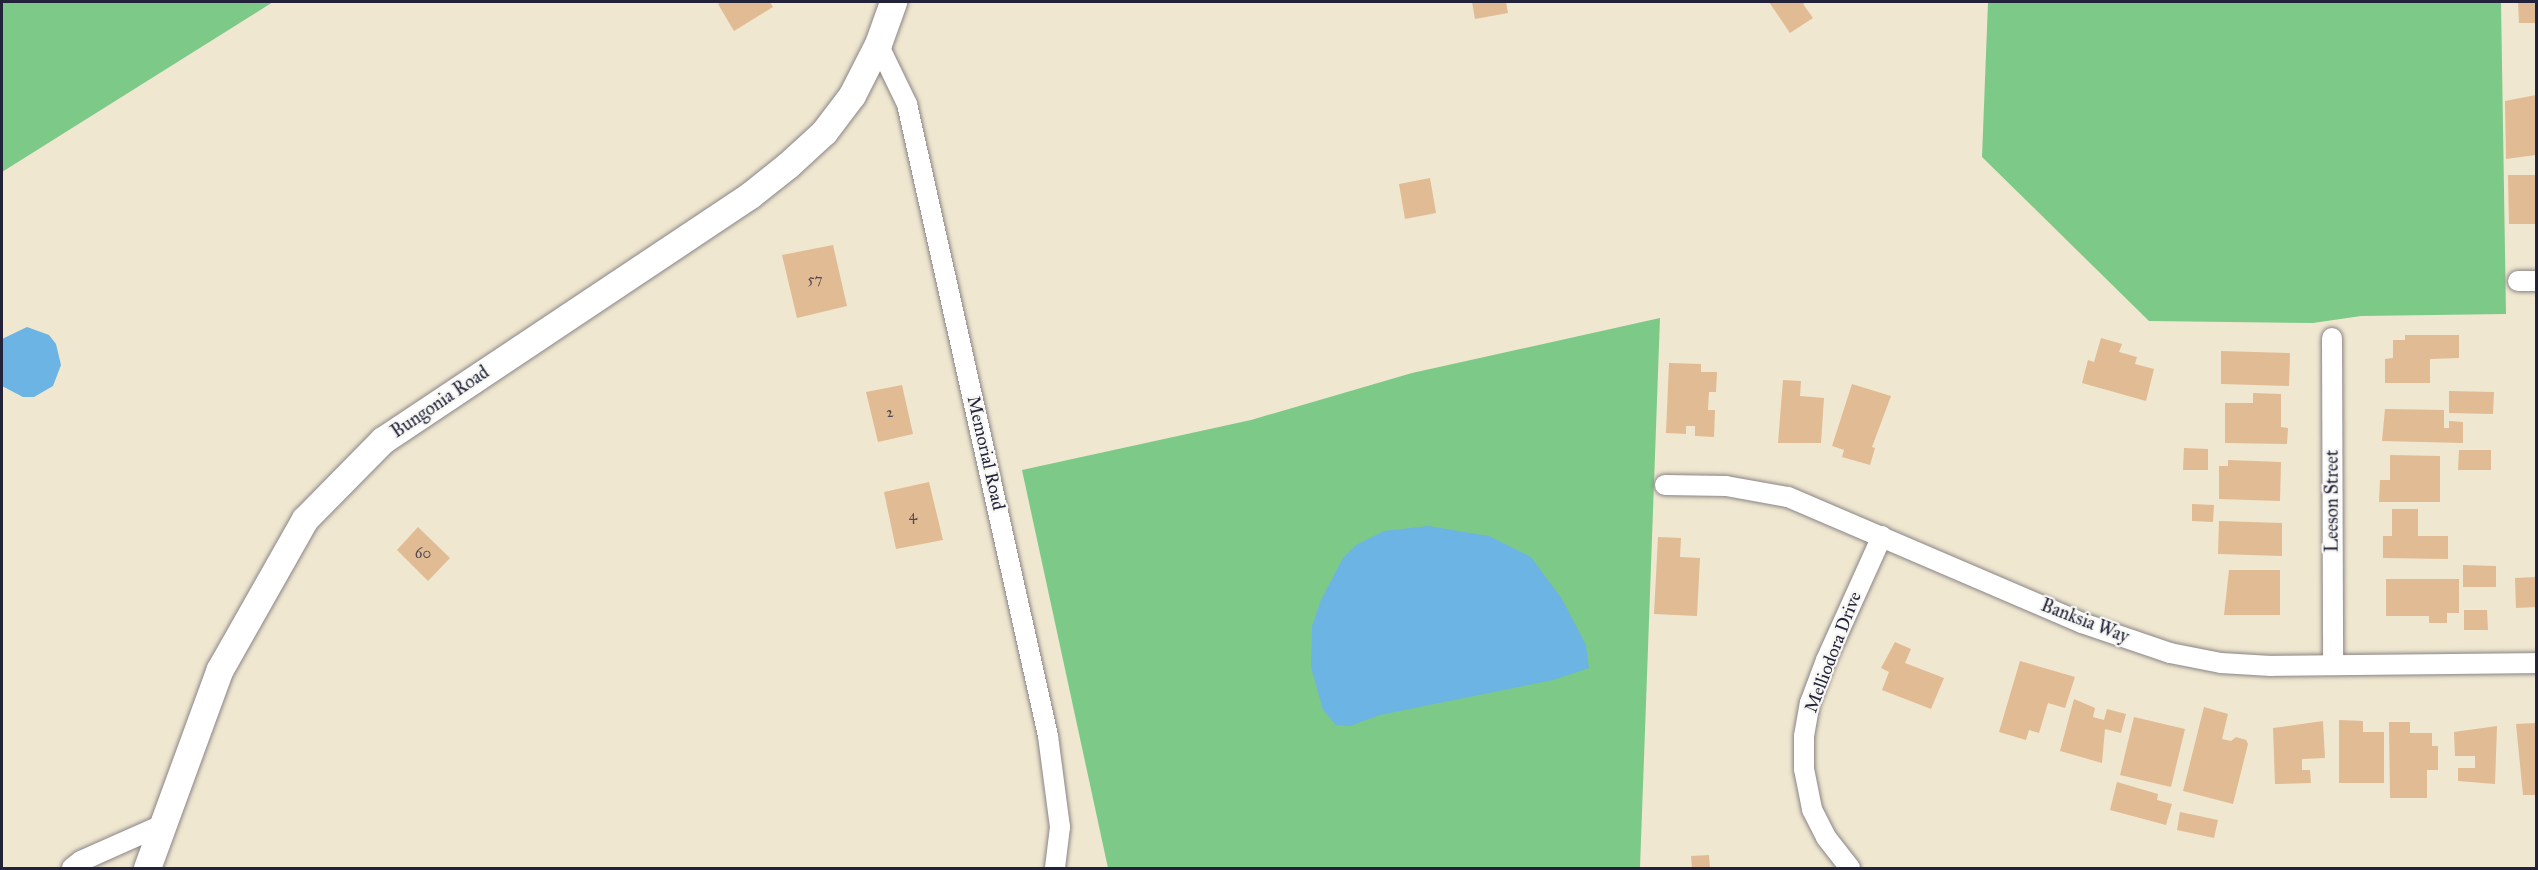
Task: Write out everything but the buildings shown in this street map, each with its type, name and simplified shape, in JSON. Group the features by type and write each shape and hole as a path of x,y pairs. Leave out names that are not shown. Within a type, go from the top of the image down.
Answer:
{"street":[{"name":"Bungonia Road","path":"147,868 220,669 305,519 383,440 748,196 788,165 824,132 852,95 878,44 893,2"},
{"name":"Memorial Road","path":"878,44 907,104 1048,736 1060,827 1055,868"},
{"name":"Leeson Street","path":"2332,338 2333,664"},
{"name":"Banksia Way","path":"1665,485 1726,486 1788,496 2082,623 2170,653 2221,663 2530,663"},
{"name":"Melliodora Drive","path":"1839,865 1812,809 1804,770 1804,736 1810,703 1822,670 1882,536"},
{"path":"72,868 81,861 162,825"}],"green space":[{"path":"2,2 273,2 2,172"},
{"path":"1988,2 2501,2 2506,314 2361,316 2313,323 2149,321 1982,157"},
{"path":"1660,318 1640,868 1108,868 1022,470 1251,420 1412,373"}],"water":[{"path":"27,327 49,335 56,344 61,365 53,386 34,397 23,397 2,386 2,339"},
{"path":"1428,526 1489,536 1531,557 1562,599 1586,645 1589,668 1553,680 1380,715 1350,726 1336,725 1323,710 1311,667 1312,626 1321,600 1343,558 1356,545 1384,531"}]}
